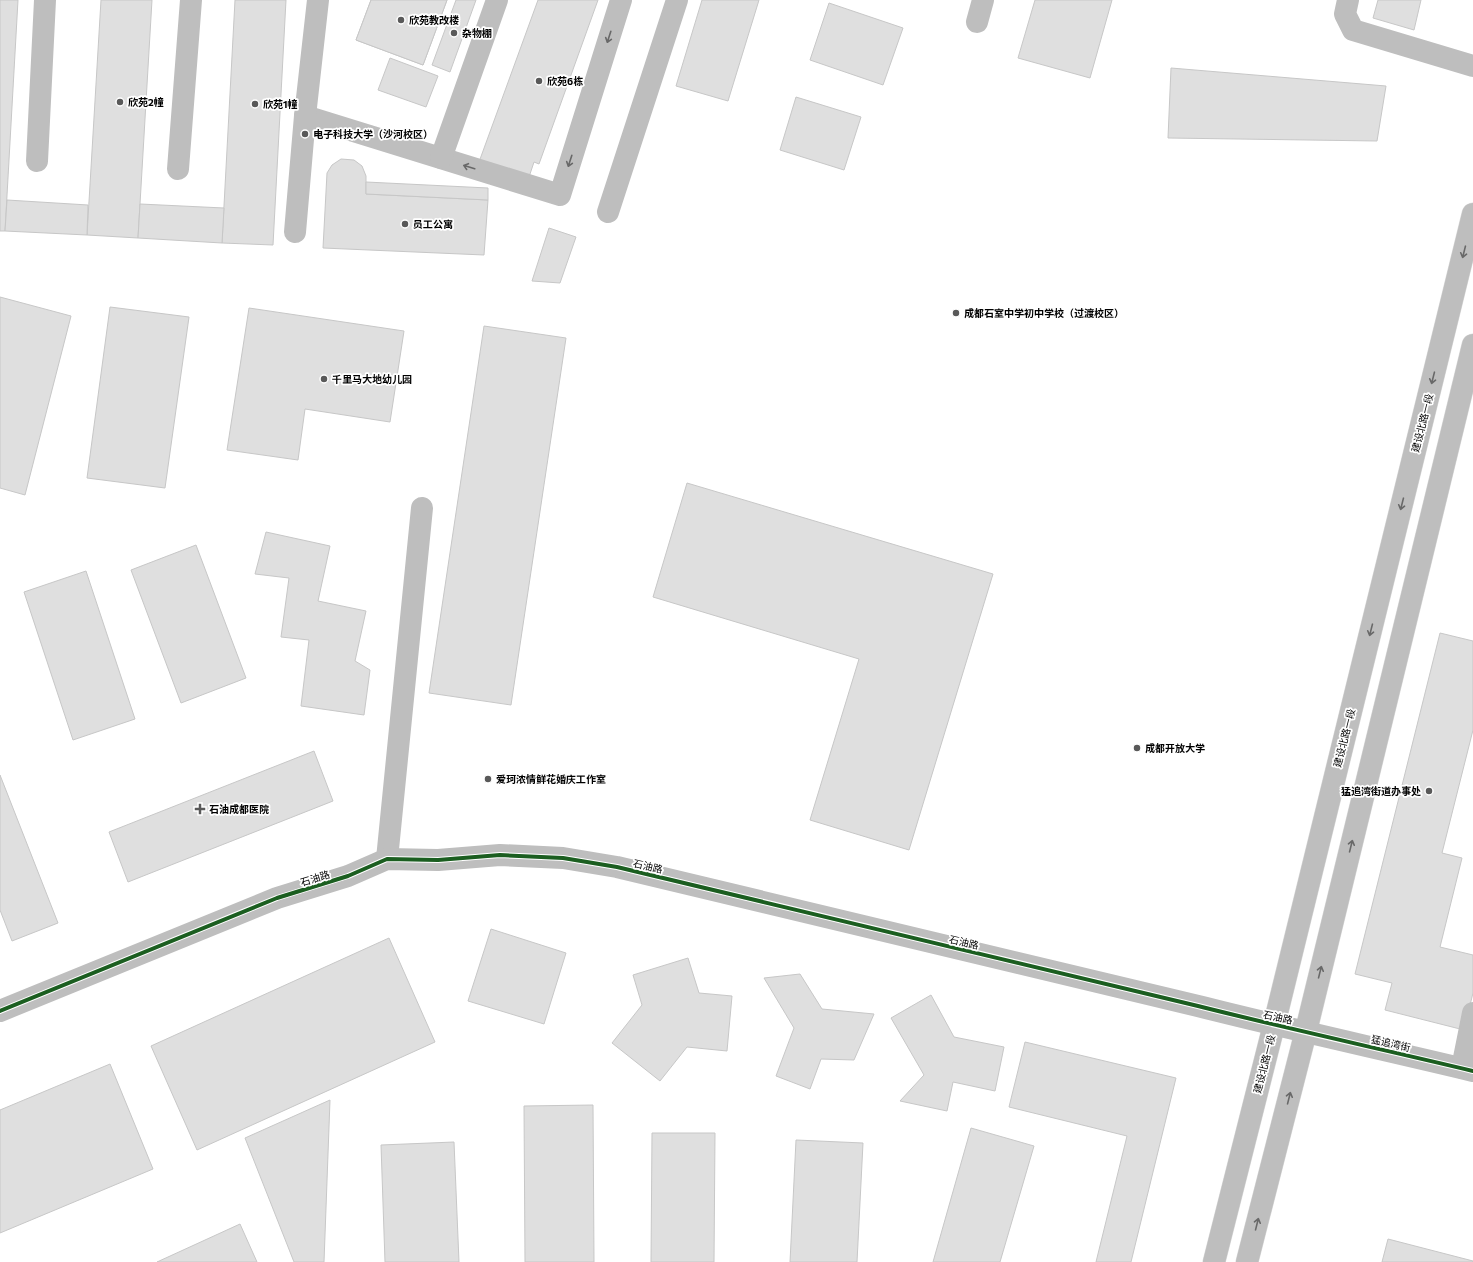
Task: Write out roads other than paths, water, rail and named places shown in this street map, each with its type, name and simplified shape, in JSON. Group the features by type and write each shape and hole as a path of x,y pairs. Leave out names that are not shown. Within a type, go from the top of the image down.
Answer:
{"main road":[{"path":"37,161 45,0"},
{"path":"178,169 191,0"},
{"path":"295,232 305,116 318,0"},
{"path":"442,158 498,0"},
{"path":"305,116 560,195 621,0"},
{"path":"608,212 676,0"},
{"path":"977,22 983,0"},
{"path":"1348,0 1344,14 1353,30 1473,66"},
{"name":"建设北路一段","path":"1214,1262 1274,1025 1473,214"},
{"path":"1247,1262 1306,1031 1473,346"},
{"path":"387,859 422,508"},
{"name":"石油路","path":"0,1011 277,898 348,876 387,859 438,860 500,855 563,858 617,867 1274,1025 1306,1031"},
{"path":"1467,1069 1473,1013"},
{"name":"猛追湾街","path":"1306,1031 1467,1069"}],"place":[{"name":"欣苑教改楼","path":"401,20"},
{"name":"杂物棚","path":"454,33"},
{"name":"欣苑6栋","path":"539,81"},
{"name":"欣苑2幢","path":"120,102"},
{"name":"欣苑1幢","path":"255,104"},
{"name":"电子科技大学（沙河校区）","path":"305,134"},
{"name":"员工公寓","path":"405,224"},
{"name":"成都石室中学初中学校（过渡校区）","path":"956,313"},
{"name":"千里马大地幼儿园","path":"324,379"},
{"name":"成都开放大学","path":"1137,748"},
{"name":"爱珂浓情鲜花婚庆工作室","path":"488,779"},
{"name":"猛追湾街道办事处","path":"1429,791"},
{"name":"石油成都医院","path":"200,809"}]}
